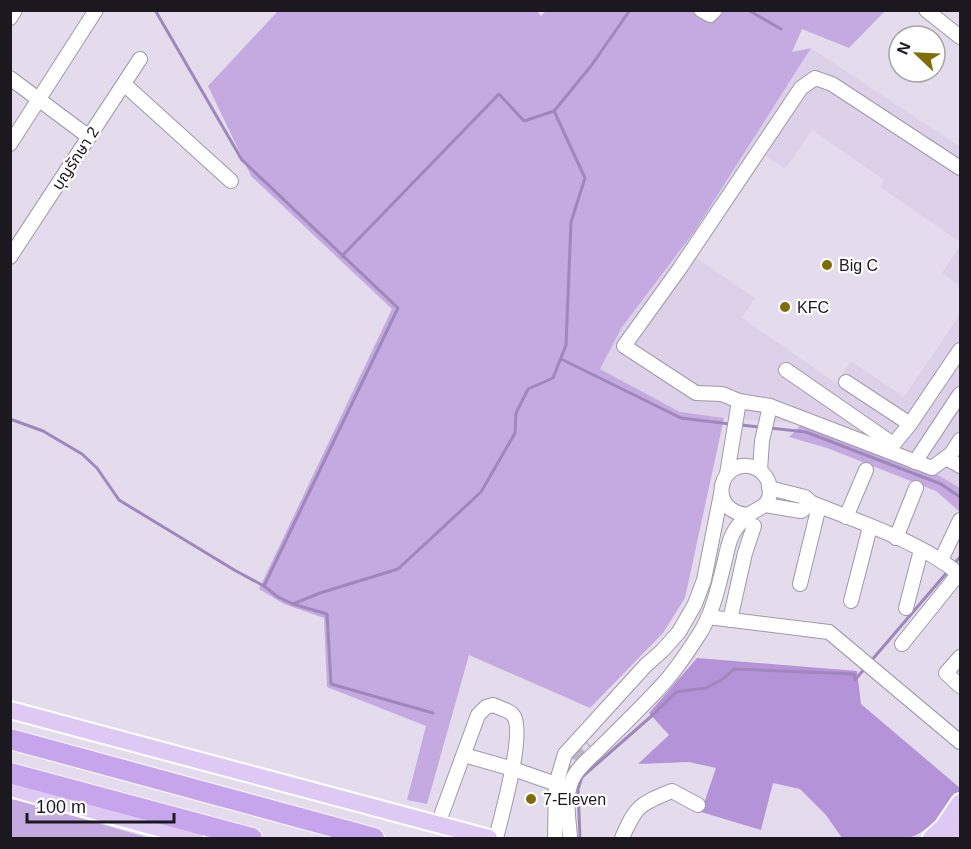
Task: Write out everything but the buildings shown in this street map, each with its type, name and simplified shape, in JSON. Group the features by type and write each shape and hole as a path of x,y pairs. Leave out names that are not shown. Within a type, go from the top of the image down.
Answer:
{"highway":[{"path":"10,739 374,838"},
{"path":"10,773 252,838"}],"main road":[{"path":"10,710 489,838"},
{"path":"10,788 195,838"},
{"path":"931,838 943,827 960,802"},
{"path":"949,838 960,822"}],"street":[{"path":"10,18 15,10"},
{"path":"10,144 96,10"},
{"path":"701,10 710,15 715,10"},
{"path":"926,10 960,37"},
{"name":"บุญรักษา 2","path":"10,257 140,59"},
{"path":"10,78 89,137"},
{"path":"890,447 770,406 739,401 722,394 696,393 624,346 680,268 801,87 815,78 831,84 960,168"},
{"path":"124,84 231,181"},
{"path":"890,447 910,424 960,350"},
{"path":"786,370 890,447 915,462 932,468 951,454 960,440"},
{"path":"846,382 910,424"},
{"path":"915,462 960,394"},
{"path":"555,838 565,754 679,632 696,604 704,580 722,487 727,474 739,401"},
{"path":"760,470 762,441 770,406"},
{"path":"946,458 960,466"},
{"path":"727,474 736,468 748,466 760,470 768,480 769,488 769,496 765,505 756,512 751,520 730,620"},
{"path":"846,517 866,470"},
{"path":"769,488 805,497 816,504 870,526 942,560 959,573 902,644"},
{"path":"896,538 916,488"},
{"path":"722,494 727,506 751,520"},
{"path":"765,505 801,511 816,504"},
{"path":"800,584 816,504"},
{"path":"563,786 664,683 699,634 715,599 729,541 735,530 751,520"},
{"path":"942,560 960,520"},
{"path":"851,602 870,526"},
{"path":"906,608 921,549"},
{"path":"708,617 825,630 833,634 960,742"},
{"path":"662,651 648,674 589,744 654,680 680,660"},
{"path":"960,657 946,674 960,686"},
{"path":"438,824 478,715 486,707 493,705 513,714 517,722 513,769 496,838"},
{"path":"464,755 563,786 568,798 570,838"},
{"path":"622,838 632,814 645,801 672,791 698,805"}],"shaded area":[{"path":"536,10 541,16 547,10 885,11 849,48 802,29 792,52 811,48 694,232 622,327 600,369 680,412 724,418 685,598 663,633 590,708 469,655 427,804 407,800 426,726 327,687 324,618 284,604 259,589 392,309 251,176 208,86 278,11"},
{"path":"811,48 960,147 960,242 880,187 884,180 812,130 785,169 764,155 695,257 755,298 742,318 836,383 851,361 904,397 960,314 960,488 936,474 802,424 680,412 600,369 622,327 694,232"},
{"path":"960,246 960,286 942,273"},
{"path":"802,424 936,474 960,488 960,512 936,491 827,448 789,437"},
{"path":"697,658 857,671 861,704 960,788 960,791 944,812 924,831 902,839 842,838 826,815 800,789 773,783 761,830 701,812 716,768 689,762 638,764 669,735 649,713"},
{"path":"11,798 149,838 11,838"}],"waterway":[{"path":"155,10 242,160 398,308 264,586"},
{"path":"293,604 320,593 398,569 481,492 515,433 516,413 528,389 553,378 566,345 571,222 585,178 554,111 591,66 630,10"},
{"path":"748,10 781,29"},
{"path":"342,256 499,94 524,121 554,111"},
{"path":"561,359 681,418 730,424"},
{"path":"10,419 43,431 82,454 97,468 119,500 264,586 278,597 327,614 331,684 433,713"},
{"path":"741,425 759,427"},
{"path":"770,428 806,432 941,484 960,497"},
{"path":"953,565 960,557"},
{"path":"871,661 949,570"},
{"path":"580,838 578,789 582,777 676,692 706,688 723,679 734,669 854,674 855,680 865,668"}],"tunnel":[{"path":"562,777 572,757 587,742"}],"place":[{"name":"Big C","path":"827,265"},
{"name":"KFC","path":"785,307"},
{"name":"7-Eleven","path":"531,799"}]}
